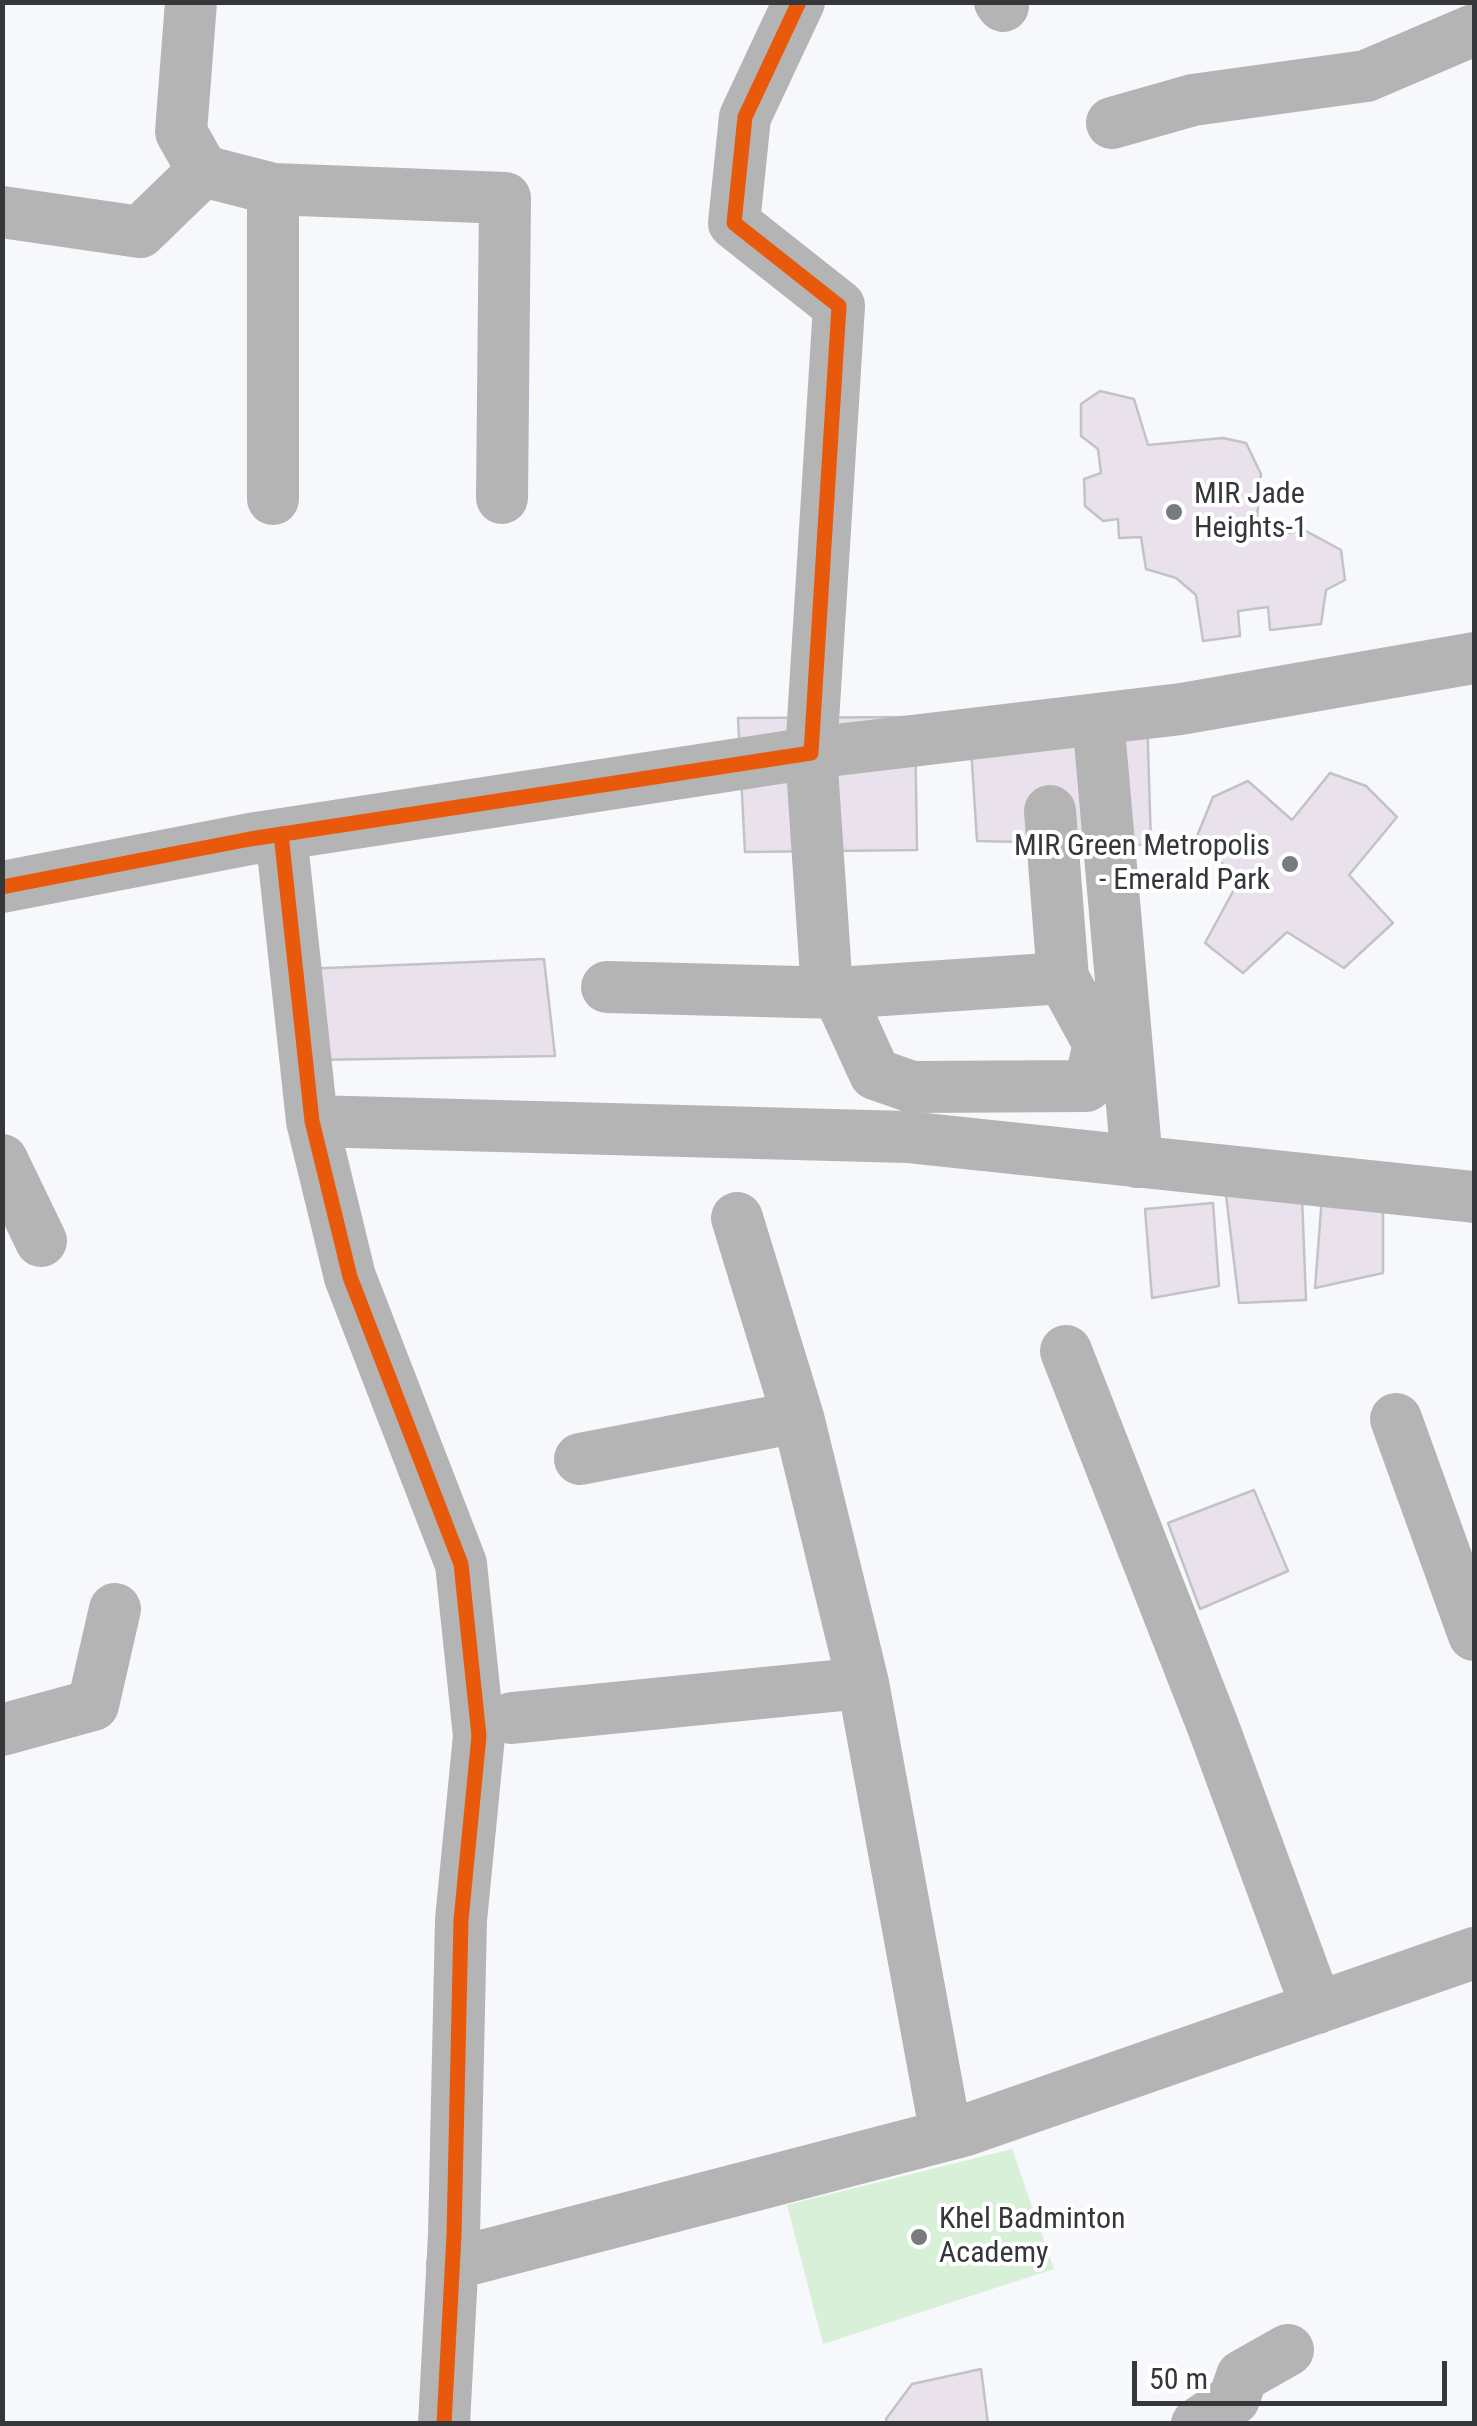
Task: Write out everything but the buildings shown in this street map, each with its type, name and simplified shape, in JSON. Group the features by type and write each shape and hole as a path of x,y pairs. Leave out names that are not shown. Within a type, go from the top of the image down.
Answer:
{"street":[{"path":"191,2 182,132 203,171 273,189 505,198 502,498"},
{"path":"799,2 745,117 734,224 839,306 811,753 826,976 838,993 874,1074 912,1087 1086,1086 1099,1044 1063,978 1050,811"},
{"path":"1112,122 1193,100 1366,76 1474,30"},
{"path":"2,212 140,232 203,171"},
{"path":"273,189 273,499"},
{"path":"2,887 282,834 811,753 1182,709 1474,658"},
{"path":"1098,719 1136,1162"},
{"path":"282,834 312,1121 350,1278 462,1564 480,1736 462,1920 444,2424"},
{"path":"607,987 838,993 1063,978"},
{"path":"312,1121 907,1137 1474,1196"},
{"path":"2,1160 42,1240"},
{"path":"737,1218 798,1416 864,1683 946,2135"},
{"path":"1066,1350 1214,1729 1316,2008"},
{"path":"580,1459 798,1416"},
{"path":"1396,1419 1474,1635"},
{"path":"2,1730 93,1705 115,1609"},
{"path":"512,1718 864,1683"},
{"path":"452,2264 946,2135 1474,1953"},
{"path":"1197,2424 1234,2399 1242,2376 1288,2350"}],"green space":[{"name":"Khel Badminton Academy","path":"1012,2149 1054,2269 823,2344 787,2205"}],"cycle path":[{"path":"2,887 250,839 811,753 839,306 734,223 745,117 799,2"},
{"path":"281,834 312,1121 350,1277 461,1564 479,1736 461,1920 454,2235 444,2424"}],"place":[{"name":"MIR Jade Heights-1","path":"1174,512"},
{"name":"MIR Green Metropolis - Emerald Park","path":"1290,864"},
{"name":"Khel Badminton Academy","path":"919,2237"}]}
